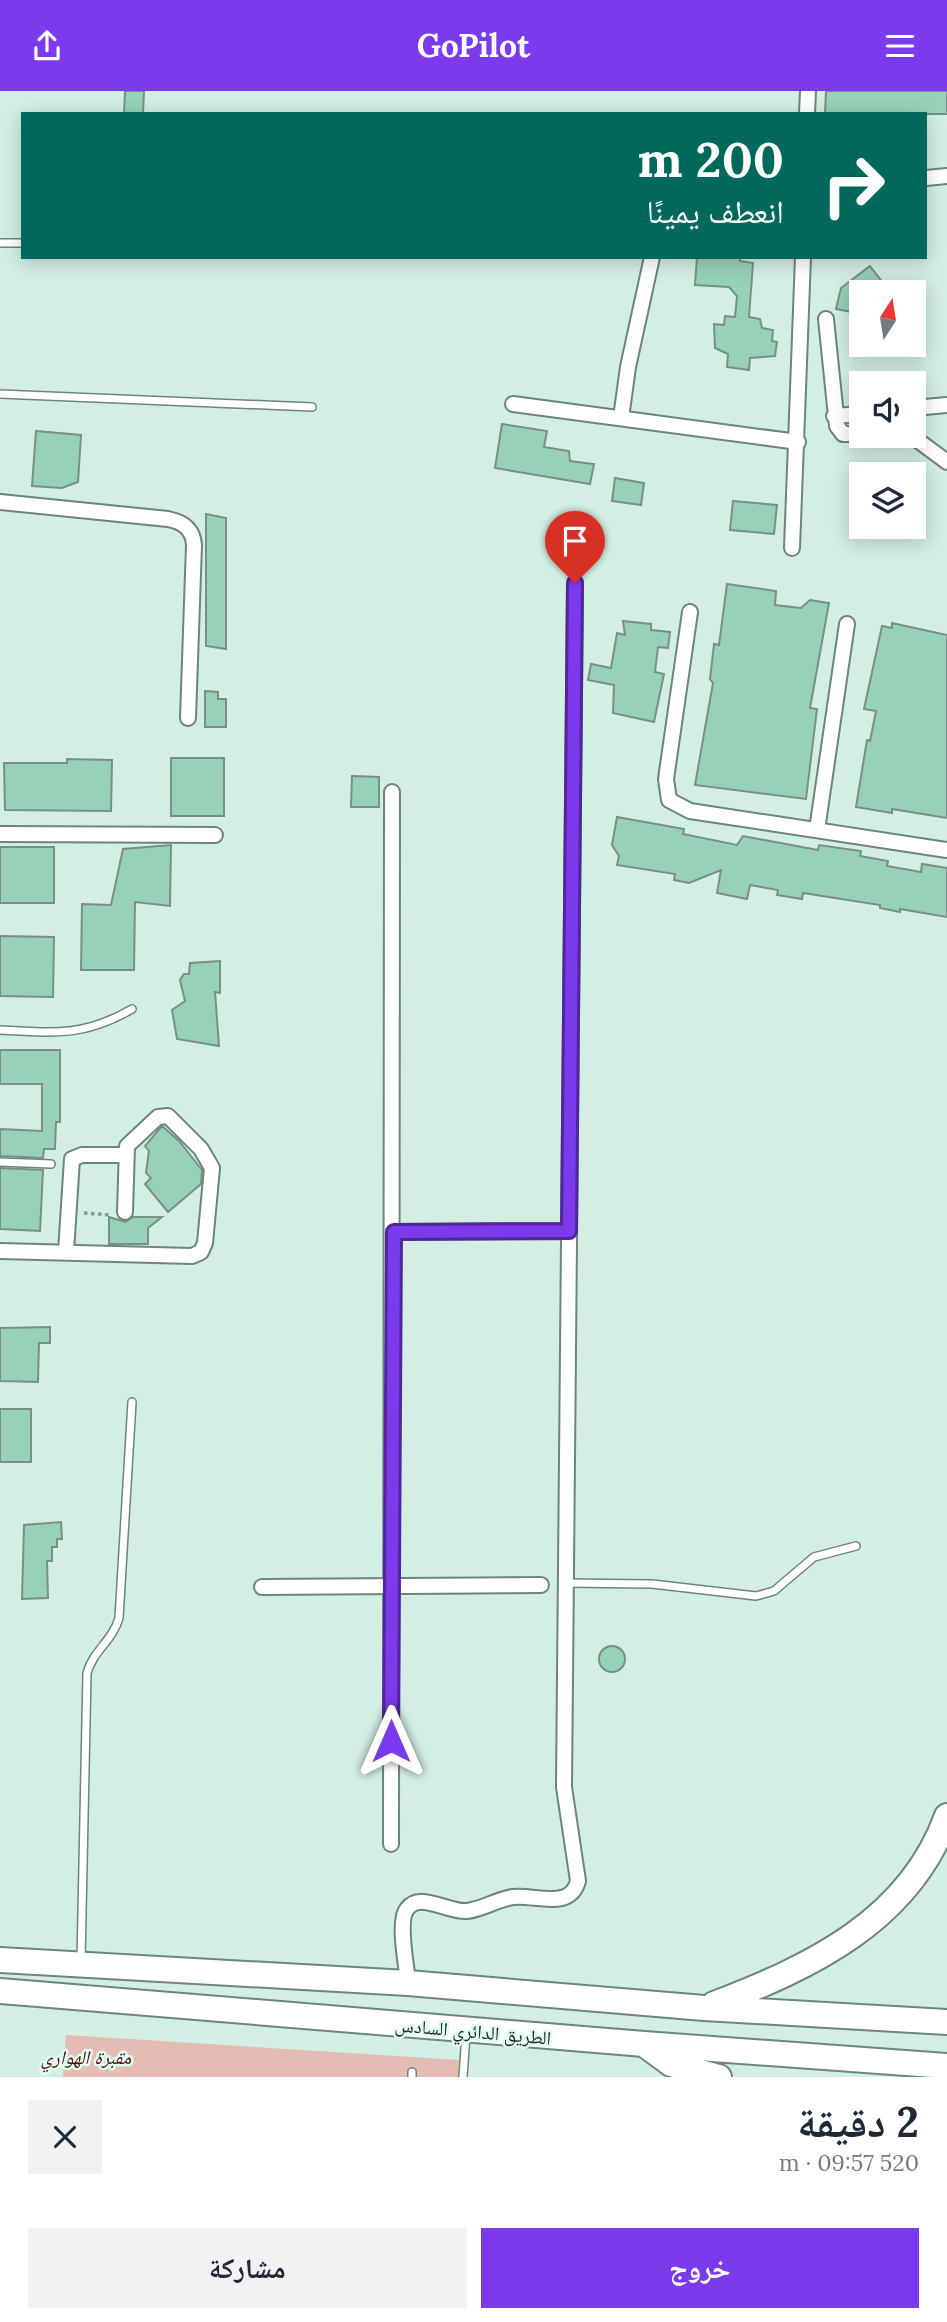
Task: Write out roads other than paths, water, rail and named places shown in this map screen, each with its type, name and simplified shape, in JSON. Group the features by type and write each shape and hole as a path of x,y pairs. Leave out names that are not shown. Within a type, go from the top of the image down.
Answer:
{"highway":[{"path":"704,2008 809,1964 875,1921 922,1866 947,1816"},
{"path":"0,1960 408,1983 704,2008 947,2022"},
{"name":"الطريق الدائري السادس","path":"0,1991 644,2045 947,2066"},
{"path":"644,2045 671,2064 714,2076"}],"street":[{"path":"807,112 808,91"},
{"path":"927,178 947,176"},
{"path":"621,418 630,354 652,259"},
{"path":"792,548 803,259"},
{"path":"826,319 834,416 838,429 843,434 849,434"},
{"path":"513,404 798,442"},
{"path":"926,407 947,405"},
{"path":"834,416 849,415"},
{"path":"926,446 947,462"},
{"path":"0,502 168,519 180,522 191,531 194,545 188,718"},
{"path":"408,1983 402,1923 404,1912 412,1904 426,1902 463,1912 515,1897 565,1898 577,1886 578,1875 564,1787 575,583"},
{"path":"690,612 666,779 669,800 690,811 947,850"},
{"path":"817,830 847,624"},
{"path":"391,1844 394,1232 392,792"},
{"path":"0,834 215,835"},
{"path":"0,1251 192,1256 204,1248 212,1174 210,1162 174,1119 163,1116 129,1142 125,1155 125,1212"},
{"path":"66,1252 72,1159 82,1155 125,1155"},
{"path":"394,1232 569,1231"},
{"path":"262,1587 541,1585"}],"lane":[{"path":"0,243 21,243"},
{"path":"0,394 312,407"},
{"path":"0,1031 66,1033 107,1023 132,1009"},
{"path":"0,1162 51,1164"},
{"path":"81,1966 87,1673 94,1655 113,1635 119,1618 132,1402"},
{"path":"564,1583 652,1584 756,1596 774,1591 814,1557 856,1546"},
{"path":"463,2077 467,2030"}],"park label":[{"name":"مقبرة الهواري","path":"86,2057"}]}
